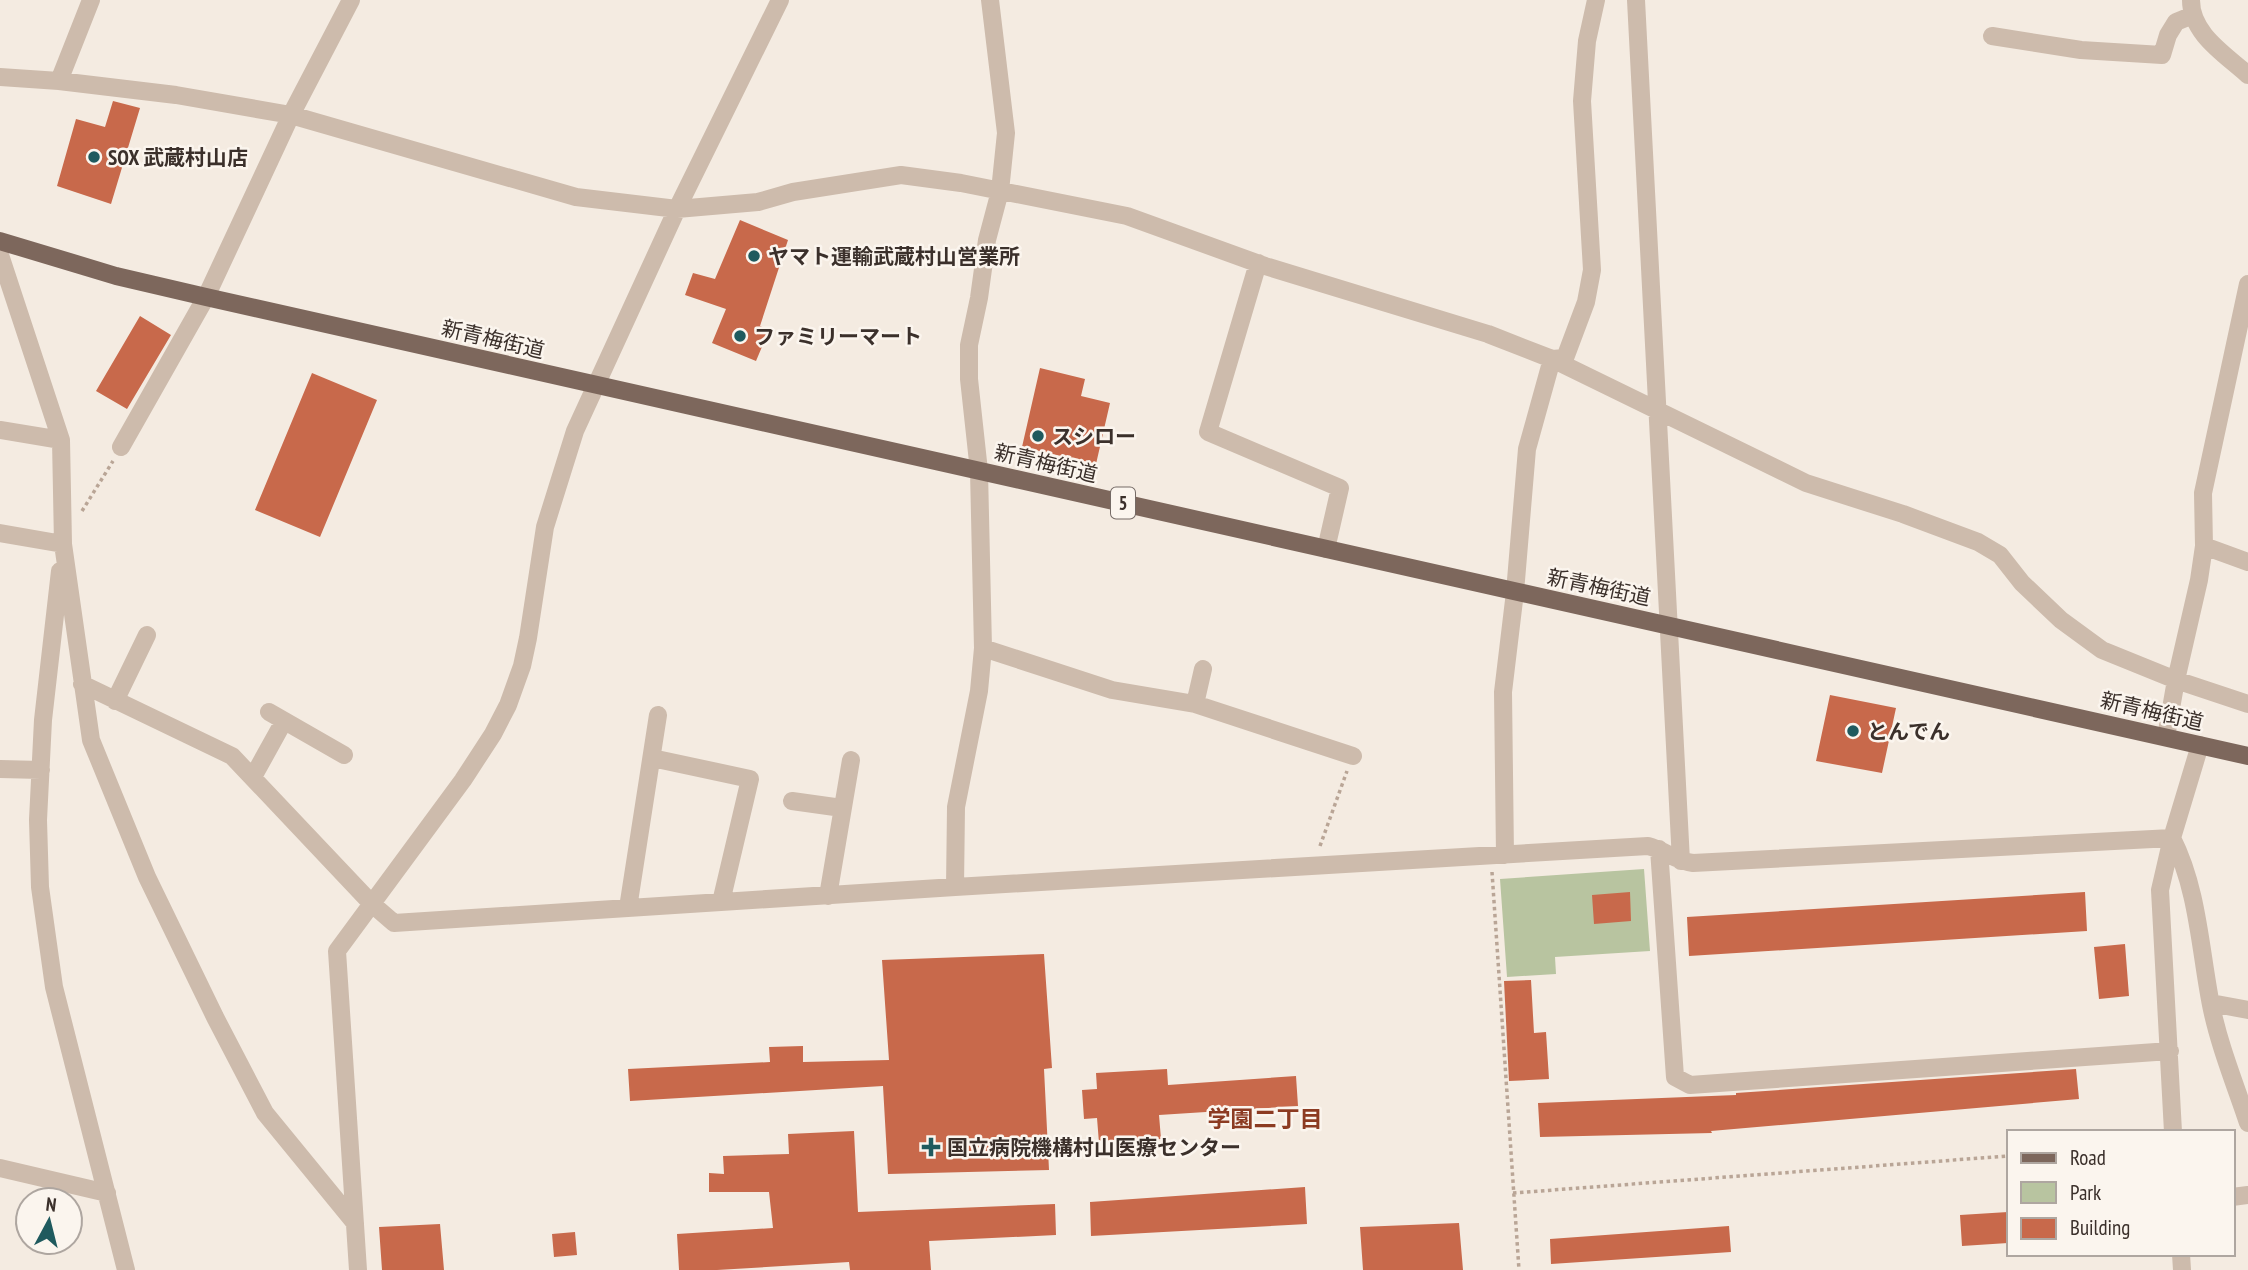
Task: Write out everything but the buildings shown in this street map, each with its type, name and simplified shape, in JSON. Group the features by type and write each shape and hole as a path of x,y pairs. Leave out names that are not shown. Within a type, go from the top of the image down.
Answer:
{"main road":[{"name":"新青梅街道","path":"0,241 116,276 206,297 2248,756"}],"street":[{"path":"59,81 91,0"},
{"path":"121,447 206,297 291,116 351,0"},
{"path":"358,1270 337,951 463,780 508,705 522,666 528,638 545,527 575,431 677,209 780,0"},
{"path":"955,887 956,807 979,691 983,648 979,471 969,379 969,345 1000,191 1006,133 990,0"},
{"path":"1552,359 1565,358 1586,302 1592,270 1582,101 1587,41 1597,0"},
{"path":"1636,0 1681,861"},
{"path":"1992,36 2081,50 2162,55 2168,35 2176,22 2192,8 2199,31 2248,75"},
{"path":"0,78 59,81 176,95 291,116 576,197 677,209 758,202 793,191 901,175 961,183 1127,216 1258,263 1488,334 1552,359 1806,483 1903,514 1978,542 2000,555 2022,583 2061,621 2102,650 2176,680 2248,704"},
{"path":"0,255 61,440 63,544 91,740 147,877 265,1113 355,1223"},
{"path":"1258,263 1208,432 1340,488 1326,549"},
{"path":"2166,737 2199,580 2204,546 2203,493 2248,285"},
{"path":"1498,855 1503,692 1515,592 1527,449 1552,359"},
{"path":"0,430 61,440"},
{"path":"0,533 63,544"},
{"path":"63,544 43,720 38,820 40,887 54,987 126,1270"},
{"path":"2204,546 2248,562"},
{"path":"115,701 147,635"},
{"path":"983,648 1112,691 1195,705 1353,756"},
{"path":"1195,705 1203,668"},
{"path":"82,684 232,756 372,904 394,923 1648,846 1681,861 1693,863 2172,838"},
{"path":"628,908 658,715"},
{"path":"253,777 276,717 344,755"},
{"path":"2173,1130 2160,898 2162,874 2200,745"},
{"path":"652,758 750,779 721,902"},
{"path":"828,896 851,760"},
{"path":"0,769 41,770"},
{"path":"792,801 842,808"},
{"path":"2172,838 2182,857 2194,907 2216,1025 2248,1123"},
{"path":"1659,849 1675,1077 1690,1085 2170,1051"},
{"path":"2211,1003 2248,1010"},
{"path":"0,1168 107,1193"}],"path":[{"path":"82,511 121,447"},
{"path":"1313,866 1353,756"},
{"path":"1498,855 1513,1193 1519,1270"},
{"path":"1513,1193 2007,1156"}],"green space":[{"path":"1644,869 1650,951 1555,957 1556,974 1507,977 1500,879"}],"place":[{"name":"SOX 武蔵村山店","path":"94,157"},
{"name":"ヤマト運輸武蔵村山営業所","path":"754,256"},
{"name":"ファミリーマート","path":"740,336"},
{"name":"スシロー","path":"1038,436"},
{"name":"とんでん","path":"1853,731"},
{"name":"国立病院機構村山医療センター","path":"931,1147"}],"district":[{"name":"学園二丁目","path":"1265,1118"}]}
